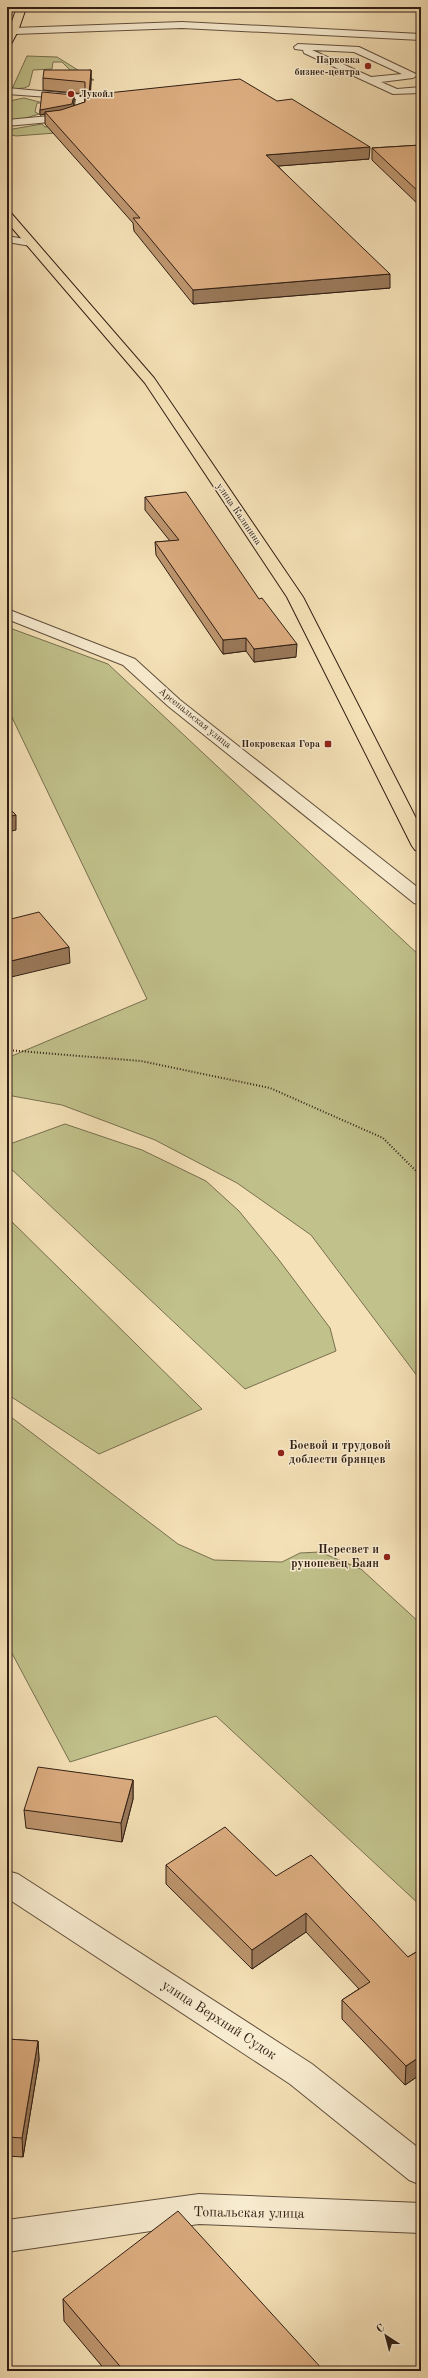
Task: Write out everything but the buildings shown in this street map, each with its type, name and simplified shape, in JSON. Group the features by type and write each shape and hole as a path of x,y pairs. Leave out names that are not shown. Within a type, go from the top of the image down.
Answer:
{"main road":[{"path":"7,44 14,31 22,8 21,7"},
{"name":"улица Калинина","path":"7,215 150,381 294,597 421,846"}],"street":[{"path":"14,31 182,25 421,37"},
{"path":"298,47 310,31"},
{"path":"298,47 396,92 421,90"},
{"path":"298,47 356,49 413,75 370,80"},
{"path":"7,91 81,97 79,113 60,118 7,123"},
{"path":"7,239 31,243"},
{"name":"Арсенальская улица","path":"7,614 129,662 174,703 421,899"},
{"name":"улица Верхний Судок","path":"7,1883 301,2074 421,2170"},
{"name":"Топальская улица","path":"7,2236 199,2209 421,2218"}],"path":[{"path":"7,1050 140,1061 270,1088 383,1138 421,1176"}],"green space":[{"path":"27,56 57,57 94,80 74,80 70,70 62,62 53,62 52,69 33,70 29,86 12,89"},
{"path":"24,98 43,103 37,103 35,112 39,114 19,120 7,120 9,101"},
{"path":"42,124 45,127 65,125 95,130 16,136 7,134 7,130"},
{"path":"7,627 108,664 421,957 421,1381 311,1235 237,1183 155,1140 62,1105 7,1095 7,1058 147,999 7,707"},
{"path":"65,1124 142,1150 206,1181 239,1211 279,1260 330,1328 336,1351 245,1389 7,1165 7,1145"},
{"path":"7,1217 202,1409 99,1454 10,1396 7,1392"},
{"path":"7,1414 178,1544 214,1560 282,1562 300,1553 320,1552 361,1569 421,1624 421,1906 216,1716 70,1762 7,1644"}],"place":[{"name":"Парковка бизнес-центра","path":"368,66"},
{"name":"Лукойл","path":"71,94"},
{"name":"Покровская Гора","path":"328,744"},
{"name":"Боевой и трудовой доблести брянцев","path":"281,1453"},
{"name":"Пересвет и рунопевец Баян","path":"387,1557"}]}
